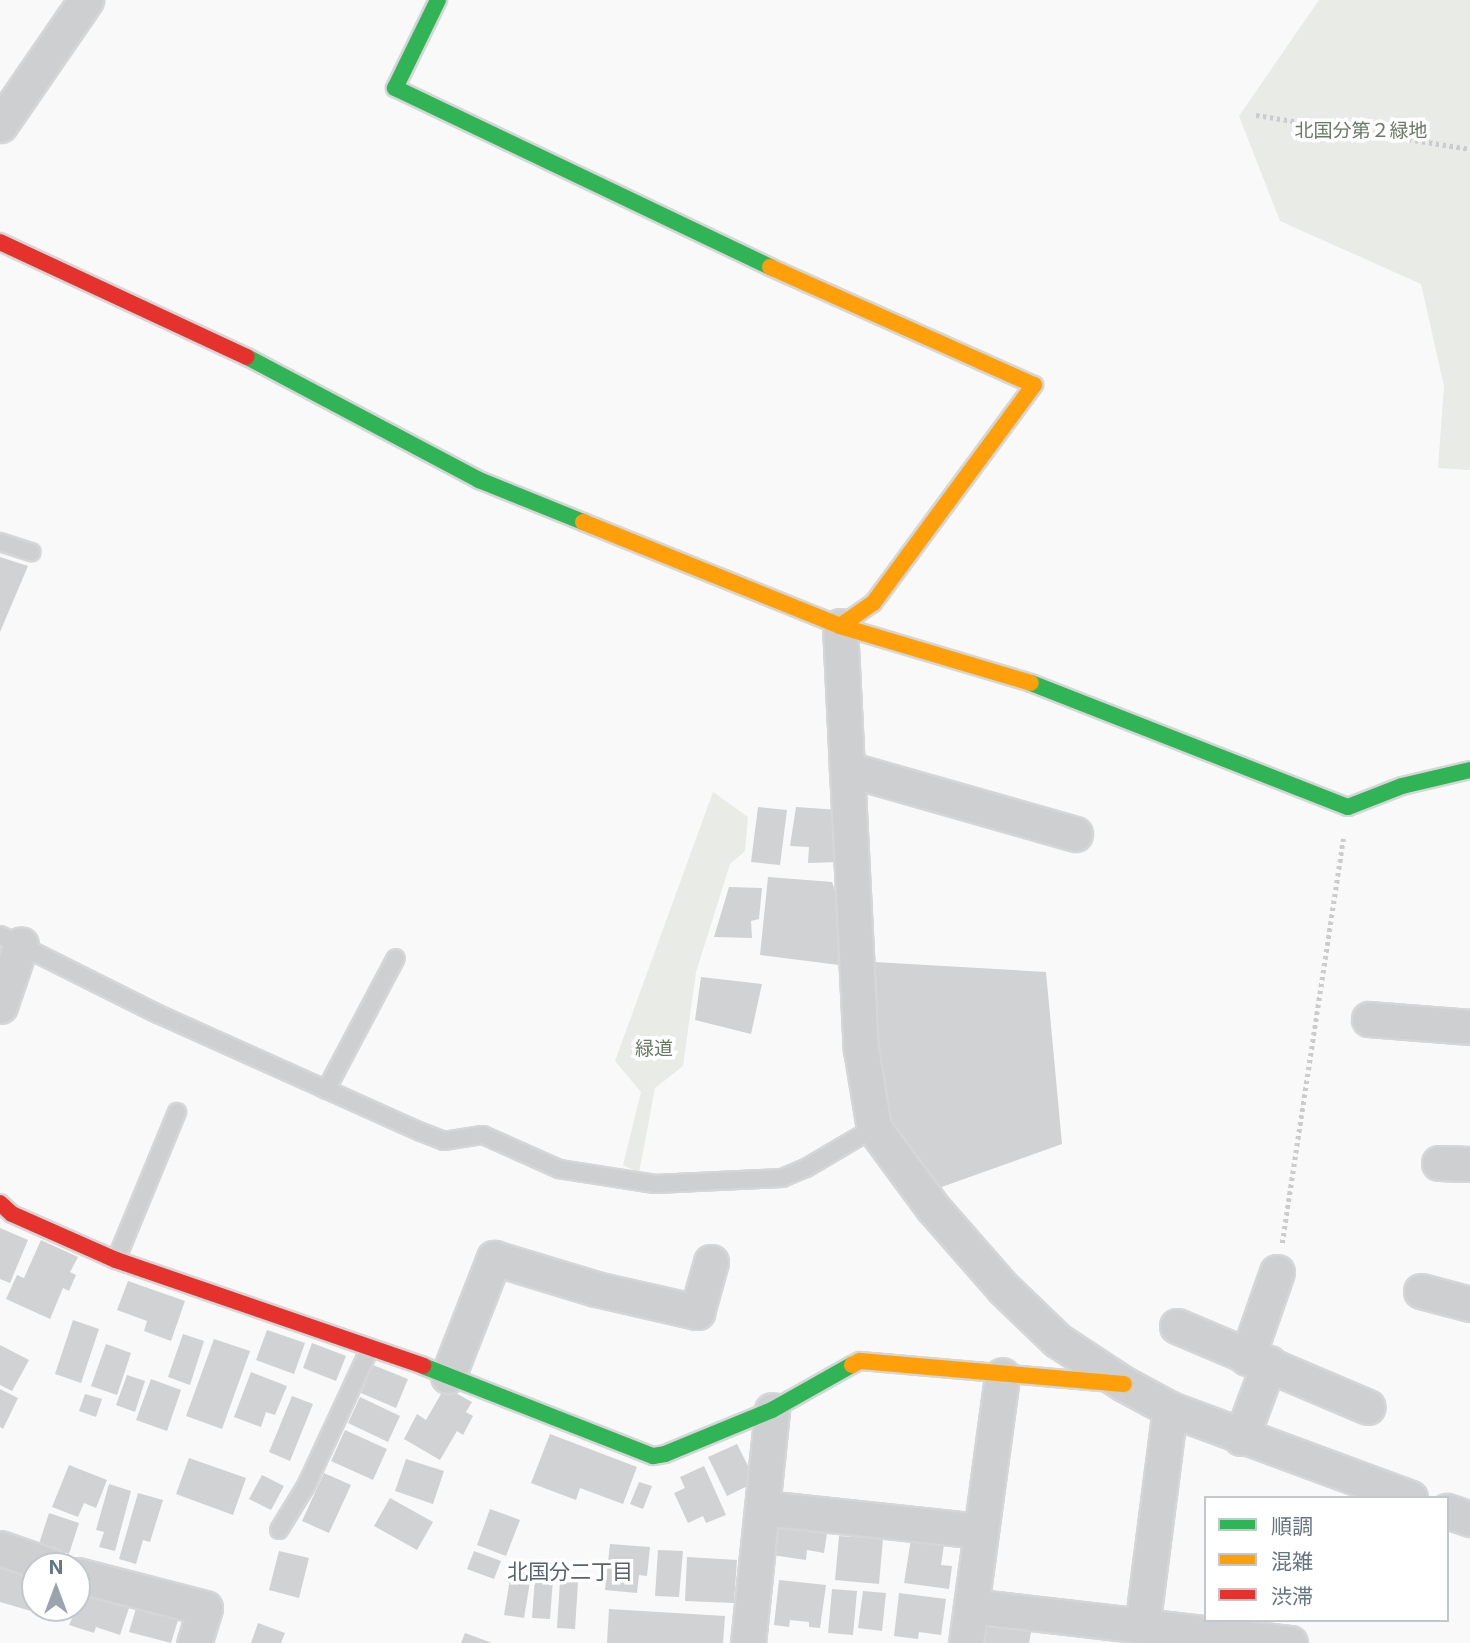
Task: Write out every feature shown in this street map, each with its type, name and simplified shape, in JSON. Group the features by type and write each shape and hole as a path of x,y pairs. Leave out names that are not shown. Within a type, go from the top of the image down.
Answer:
{"street":[{"path":"0,125 86,0"},
{"path":"438,0 395,88 757,261 1034,385 873,603 840,626"},
{"path":"0,242 245,356 479,480 840,626 1052,689 1348,807 1402,786 1470,770"},
{"path":"840,626 861,1049 874,1128 933,1208 1003,1288 1057,1340 1124,1384 1170,1409 1404,1496"},
{"path":"847,769 1075,834"},
{"path":"0,1006 10,940"},
{"path":"1368,1018 1470,1027"},
{"path":"0,1203 12,1214 116,1260 449,1376 653,1455 665,1454 772,1410 860,1361 1124,1384"},
{"path":"449,1376 494,1258 596,1289 697,1312 711,1262"},
{"path":"1241,1437 1278,1272"},
{"path":"1420,1291 1470,1304"},
{"path":"1177,1326 1368,1407"},
{"path":"966,1643 1002,1375"},
{"path":"1142,1628 1170,1409"},
{"path":"748,1643 772,1410"},
{"path":"764,1507 981,1531"},
{"path":"1449,1512 1470,1519"},
{"path":"0,1548 21,1555"},
{"path":"91,1579 205,1608 194,1643"},
{"path":"971,1606 1142,1628 1290,1643"}],"lane":[{"path":"0,542 32,552"},
{"path":"10,940 158,1014 444,1141 483,1135 559,1169 655,1184 782,1178 806,1168 874,1128"},
{"path":"326,1090 397,958"},
{"path":"116,1260 177,1112"},
{"path":"279,1530 306,1486 369,1350"}],"path":[{"path":"1256,115 1470,149"},
{"path":"1278,1272 1348,807"}],"green space":[{"name":"北国分第２緑地","path":"1319,0 1470,0 1470,470 1438,468 1444,386 1421,284 1280,221 1239,116"},
{"name":"緑道","path":"713,792 748,817 745,851 730,864 696,972 683,1066 655,1088 639,1173 623,1165 641,1092 615,1061"}],"building":[{"path":"0,557 28,566 0,632"},
{"path":"758,807 787,810 780,865 751,862"},
{"path":"796,807 839,810 839,862 808,863 809,847 790,846"},
{"path":"768,877 832,882 840,904 839,965 760,955"},
{"path":"729,887 762,888 759,919 751,921 752,938 714,937"},
{"path":"864,957 874,962 1046,972 1062,1144 936,1189 887,1125"},
{"path":"701,977 762,984 751,1034 695,1020"},
{"path":"0,1228 28,1240 10,1283 0,1279"},
{"path":"41,1240 78,1257 70,1272 76,1275 69,1291 63,1288 50,1319 6,1299 17,1275 24,1278"},
{"path":"128,1281 185,1301 171,1341 144,1331 147,1321 117,1310"},
{"path":"73,1320 99,1329 81,1383 55,1374"},
{"path":"267,1330 305,1343 294,1374 256,1360"},
{"path":"183,1334 204,1341 190,1385 168,1377"},
{"path":"214,1339 250,1351 222,1429 186,1416"},
{"path":"312,1343 346,1356 336,1381 303,1368"},
{"path":"106,1344 131,1353 117,1395 91,1386"},
{"path":"0,1345 29,1360 12,1391 0,1385"},
{"path":"373,1365 408,1379 396,1408 361,1393"},
{"path":"251,1372 287,1386 275,1415 266,1412 261,1427 234,1417"},
{"path":"127,1375 145,1381 135,1412 116,1405"},
{"path":"151,1379 181,1390 167,1431 136,1420"},
{"path":"445,1387 472,1402 466,1412 473,1416 463,1435 457,1431 440,1460 404,1439 417,1414 426,1420"},
{"path":"0,1389 18,1398 3,1429 0,1427"},
{"path":"85,1394 102,1399 96,1417 79,1411"},
{"path":"292,1396 313,1404 290,1461 269,1452"},
{"path":"360,1397 400,1416 388,1442 348,1423"},
{"path":"345,1430 387,1449 373,1480 331,1461"},
{"path":"550,1434 637,1467 623,1504 580,1488 576,1500 531,1483"},
{"path":"737,1444 756,1482 727,1496 708,1457"},
{"path":"189,1458 246,1478 233,1515 176,1494"},
{"path":"406,1459 444,1471 433,1504 395,1491"},
{"path":"69,1465 107,1480 96,1508 84,1503 78,1517 52,1507"},
{"path":"704,1466 726,1515 706,1523 703,1516 688,1523 674,1493 685,1488 680,1477"},
{"path":"324,1473 351,1485 329,1533 302,1521"},
{"path":"262,1475 284,1486 271,1510 249,1499"},
{"path":"639,1482 652,1486 643,1509 630,1504"},
{"path":"109,1484 131,1491 115,1551 99,1547 104,1532 96,1530"},
{"path":"138,1493 163,1500 150,1542 143,1540 136,1564 119,1559"},
{"path":"390,1498 433,1522 417,1550 374,1526"},
{"path":"490,1509 520,1520 506,1556 477,1545"},
{"path":"49,1513 79,1523 70,1552 39,1544"},
{"path":"810,1525 828,1527 824,1553 807,1550 806,1560 772,1555 775,1527 809,1531"},
{"path":"839,1536 883,1539 879,1584 835,1580"},
{"path":"911,1539 944,1545 941,1565 952,1566 949,1589 904,1583"},
{"path":"610,1544 650,1547 647,1576 639,1575 637,1593 605,1590"},
{"path":"658,1550 683,1551 679,1597 655,1596"},
{"path":"279,1551 309,1558 299,1598 269,1590"},
{"path":"474,1551 501,1561 494,1579 467,1569"},
{"path":"687,1557 737,1560 734,1603 685,1601"},
{"path":"0,1568 21,1573 21,1608 0,1602"},
{"path":"511,1573 531,1576 524,1618 504,1615"},
{"path":"535,1577 553,1579 550,1619 532,1618"},
{"path":"779,1580 826,1585 820,1628 809,1627 809,1622 790,1620 789,1627 774,1625"},
{"path":"560,1581 578,1582 575,1629 557,1628"},
{"path":"832,1589 857,1591 853,1635 828,1633"},
{"path":"863,1591 886,1593 882,1631 858,1628"},
{"path":"91,1592 130,1605 120,1635 96,1627 94,1633 69,1625 70,1622 91,1622"},
{"path":"899,1593 946,1599 941,1635 919,1632 918,1639 894,1636"},
{"path":"137,1605 179,1617 171,1643 129,1632"},
{"path":"609,1609 725,1616 723,1643 607,1643"},
{"path":"258,1623 285,1633 281,1643 251,1643"},
{"path":"984,1624 1031,1632 1029,1643 981,1643"},
{"path":"465,1633 492,1643 461,1643"}],"traffic: fast":[{"path":"438,0 395,88 770,267"},
{"path":"247,357 479,480 583,522"},
{"path":"1031,683 1348,807 1402,786 1470,770"},
{"path":"423,1366 653,1456 665,1454 772,1410 852,1365"}],"traffic: slow":[{"path":"770,267 1034,385 873,603 840,626"},
{"path":"583,522 840,626 1031,683"},
{"path":"852,1365 860,1361 1124,1384"}],"traffic: jam":[{"path":"0,242 247,357"},
{"path":"0,1203 12,1214 116,1260 423,1366"}],"district":[{"name":"北国分二丁目","path":"570,1572"}]}
